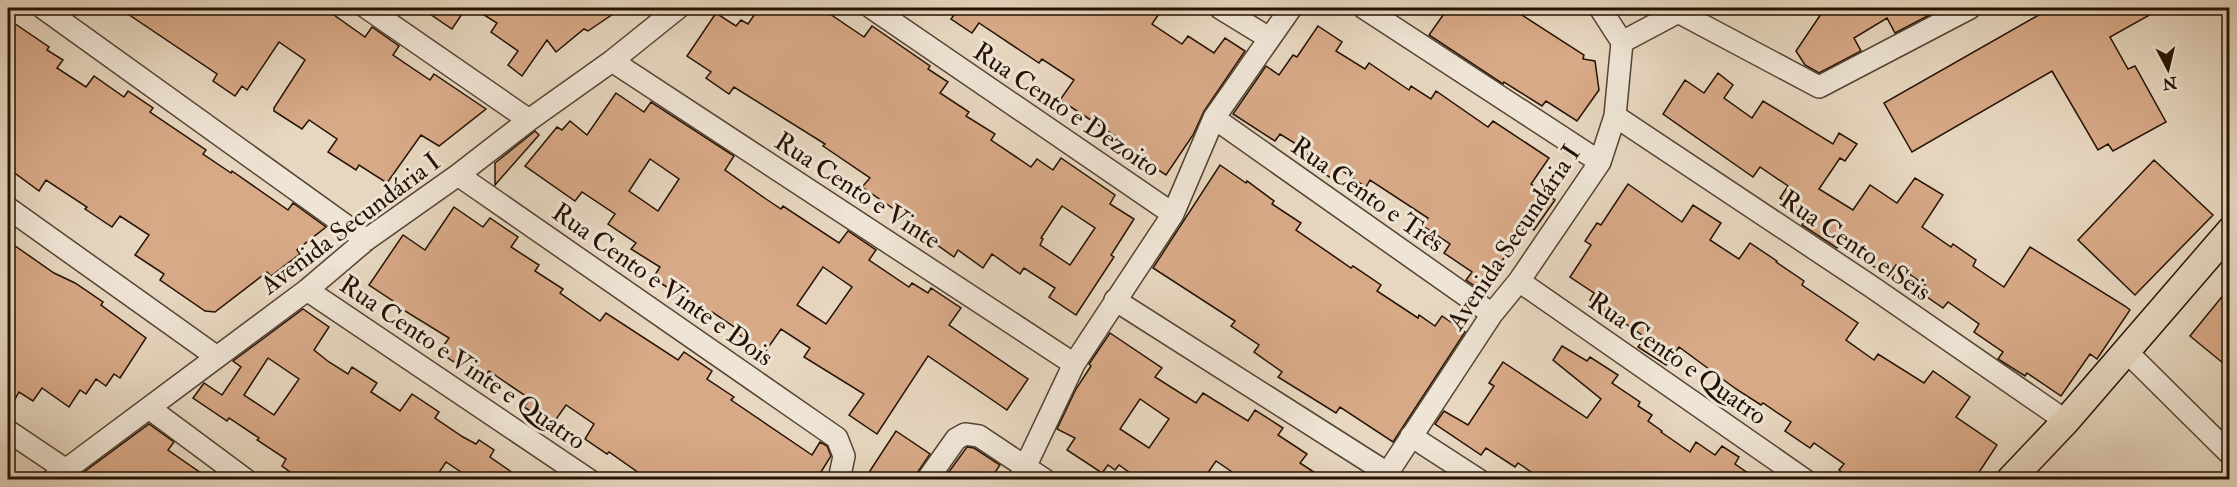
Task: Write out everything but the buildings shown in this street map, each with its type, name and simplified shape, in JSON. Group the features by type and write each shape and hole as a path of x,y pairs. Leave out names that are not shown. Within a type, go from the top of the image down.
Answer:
{"main road":[{"path":"2010,480 2066,421 2229,231"}],"street":[{"path":"43,8 366,240"},
{"path":"367,8 529,120"},
{"name":"Avenida Secundária I","path":"59,475 307,290 366,240 612,61 678,8"},
{"name":"Rua Cento e Dezoito","path":"872,8 1173,214"},
{"path":"1220,8 1269,38"},
{"path":"1023,473 1074,364 1173,214 1214,118 1291,8"},
{"path":"1364,8 1600,162"},
{"path":"1600,8 1622,42 1682,10 1819,87 1970,8"},
{"name":"Avenida Secundária I","path":"1385,476 1492,314 1520,281 1600,162 1615,116 1622,42"},
{"name":"Rua Cento e Vinte","path":"612,61 1074,364"},
{"name":"Rua Cento e Seis","path":"1615,116 1872,287 2066,421"},
{"name":"Rua Cento e Três","path":"1214,118 1492,314"},
{"name":"Rua Cento e Vinte e Dois","path":"458,175 837,438 844,456 839,480"},
{"path":"8,208 217,357"},
{"name":"Rua Cento e Quatro","path":"1520,281 1805,480"},
{"name":"Rua Cento e Vinte e Quatro","path":"307,290 589,480"},
{"path":"1115,300 1385,476"},
{"path":"2125,350 2229,454"},
{"path":"149,408 246,480"},
{"path":"8,431 59,475"},
{"path":"927,480 956,439 965,434 979,436 1023,473 1046,480"},
{"path":"1411,436 1479,480"}]}
